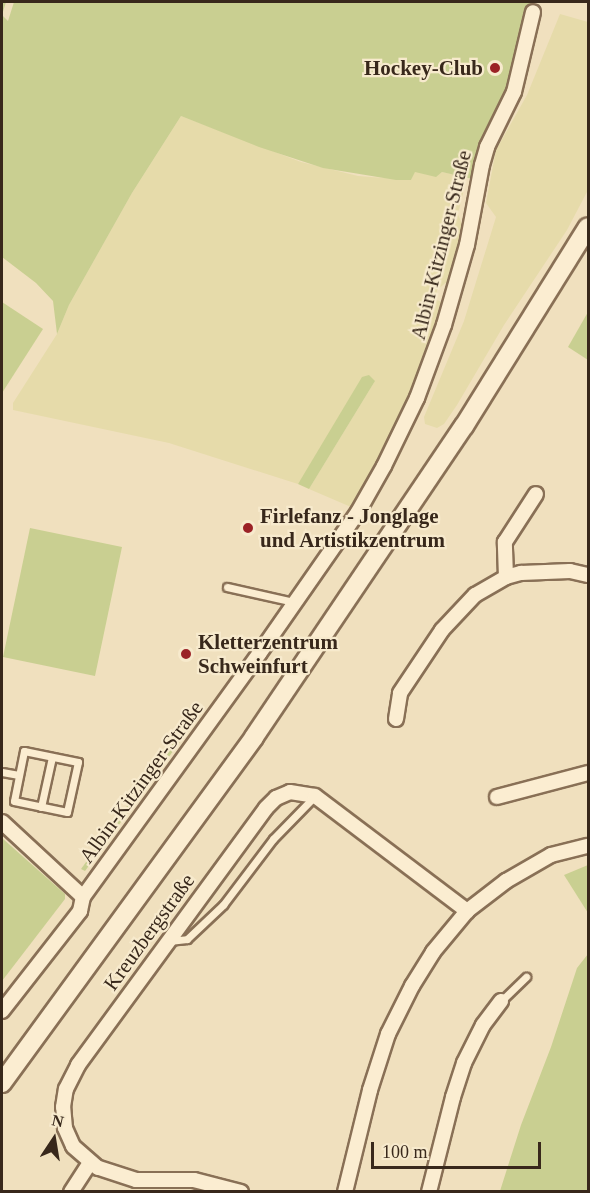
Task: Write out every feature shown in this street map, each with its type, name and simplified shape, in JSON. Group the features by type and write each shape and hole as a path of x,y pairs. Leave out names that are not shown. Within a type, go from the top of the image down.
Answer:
{"main road":[{"path":"5,1072 254,737 464,426 588,227"}],"street":[{"name":"Albin-Kitzinger-Straße","path":"2,1011 80,911 83,897 372,489 417,398 451,306 487,147 514,92 533,12"},
{"path":"506,578 505,542 536,494"},
{"path":"396,719 398,696 441,630 475,595 506,578 545,570 588,575"},
{"path":"497,797 588,773"},
{"name":"Kreuzbergstraße","path":"232,1190 194,1180 150,1186 123,1178 90,1163 73,1146 65,1128 63,1107 66,1089 78,1065 270,802 290,792 315,796"},
{"path":"315,796 468,911"},
{"path":"2,822 83,897"},
{"path":"345,1191 375,1072 395,1018 422,969 468,911 488,893 524,869 551,855 588,846"},
{"path":"429,1191 464,1063 483,1025 501,1001"},
{"path":"71,1191 90,1163"}],"lane":[{"path":"227,587 294,602"},
{"path":"24,751 52,757 78,762 67,812 14,801 24,751"},
{"path":"41,807 52,757"},
{"path":"2,771 19,775"},
{"path":"168,941 187,939 223,905 273,839 315,796"},
{"path":"501,1001 526,977"}],"shaded area":[{"path":"560,14 588,22 588,190 567,230 504,325 457,405 444,424 437,428 425,424 424,417 464,321 496,217 486,203 496,150 527,95"},
{"path":"181,116 301,162 358,176 411,180 415,171 436,176 442,172 467,177 458,214 463,227 448,281 437,290 435,299 446,304 413,396 357,504 351,507 309,489 375,381 298,484 169,443 13,410 13,403 57,334 69,305 132,193"}],"green space":[{"path":"2,2 6,2 2,15"},
{"path":"14,2 534,2 513,92 477,180 442,172 436,177 415,172 411,180 396,180 323,168 259,147 181,116 132,193 69,305 57,334 53,301 36,283 2,257 2,15 8,21"},
{"path":"2,302 43,329 2,393"},
{"path":"588,312 588,360 568,347"},
{"path":"369,375 375,381 309,489 298,484 362,377"},
{"path":"30,528 122,547 95,676 3,657"},
{"path":"189,721 193,724 85,871 81,869"},
{"path":"2,838 65,894 65,899 2,981"},
{"path":"588,865 588,913 564,875"},
{"path":"588,954 588,1191 500,1191 577,968"}],"place":[{"name":"Hockey-Club","path":"495,68"},
{"name":"Firlefanz - Jonglage und Artistikzentrum","path":"248,528"},
{"name":"Kletterzentrum Schweinfurt","path":"186,654"}]}
